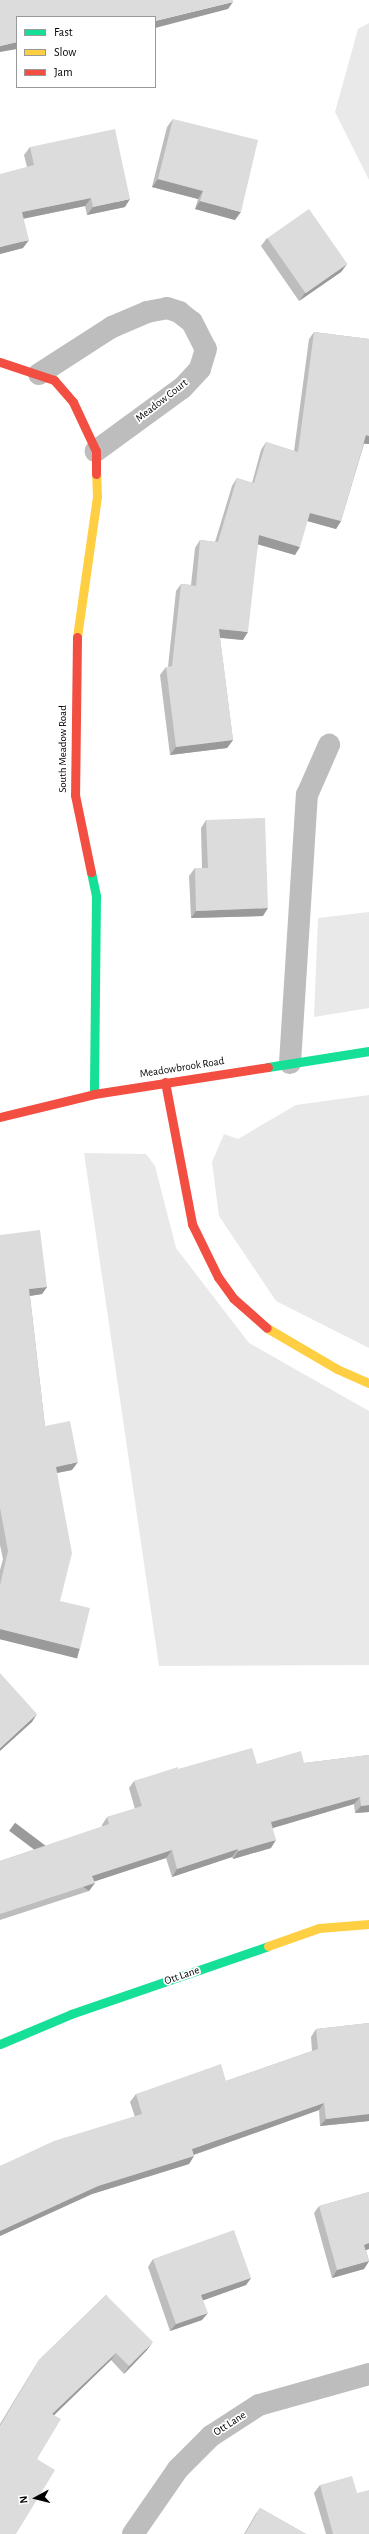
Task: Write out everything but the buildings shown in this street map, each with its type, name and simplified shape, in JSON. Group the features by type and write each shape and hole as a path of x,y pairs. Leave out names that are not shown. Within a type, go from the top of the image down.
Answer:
{"main road":[{"path":"0,362 54,380 73,402 96,451"},
{"name":"South Meadow Road","path":"94,1094 96,896 75,795 75,713 78,620 97,496 96,451"},
{"name":"Meadowbrook Road","path":"0,1117 94,1094 369,1051"},
{"path":"165,1082 192,1224 218,1277 233,1298 274,1334 337,1370 369,1382"},
{"name":"Ott Lane","path":"0,2044 71,2014 319,1928 369,1924"}],"street":[{"name":"Meadow Court","path":"39,374 112,328 147,312 167,308 179,312 192,322 206,349 200,368 182,388 96,451"},
{"path":"290,1063 307,795 329,746"},
{"name":"Ott Lane","path":"133,2534 178,2469 211,2436 259,2405 369,2374"}],"shaded area":[{"path":"369,23 369,180 335,112 358,29"},
{"path":"369,912 369,1008 314,1017 318,918"},
{"path":"369,1095 369,1348 276,1301 219,1216 212,1162 224,1134 238,1139 296,1105"},
{"path":"84,1153 146,1154 155,1166 176,1248 249,1343 369,1411 369,1665 159,1666"}],"traffic: fast":[{"path":"91,872 96,896 94,1094"},
{"path":"268,1067 369,1051"},
{"path":"0,2044 71,2014 268,1946"}],"traffic: slow":[{"path":"77,637 97,497 96,474"},
{"path":"267,1328 337,1369 369,1383"},
{"path":"268,1946 319,1928 369,1924"}],"traffic: jam":[{"path":"0,362 54,380 73,402 96,451 96,474"},
{"path":"77,637 75,795 91,872"},
{"path":"0,1117 94,1094 268,1067"},
{"path":"165,1082 192,1224 218,1277 233,1298 267,1328"}]}
